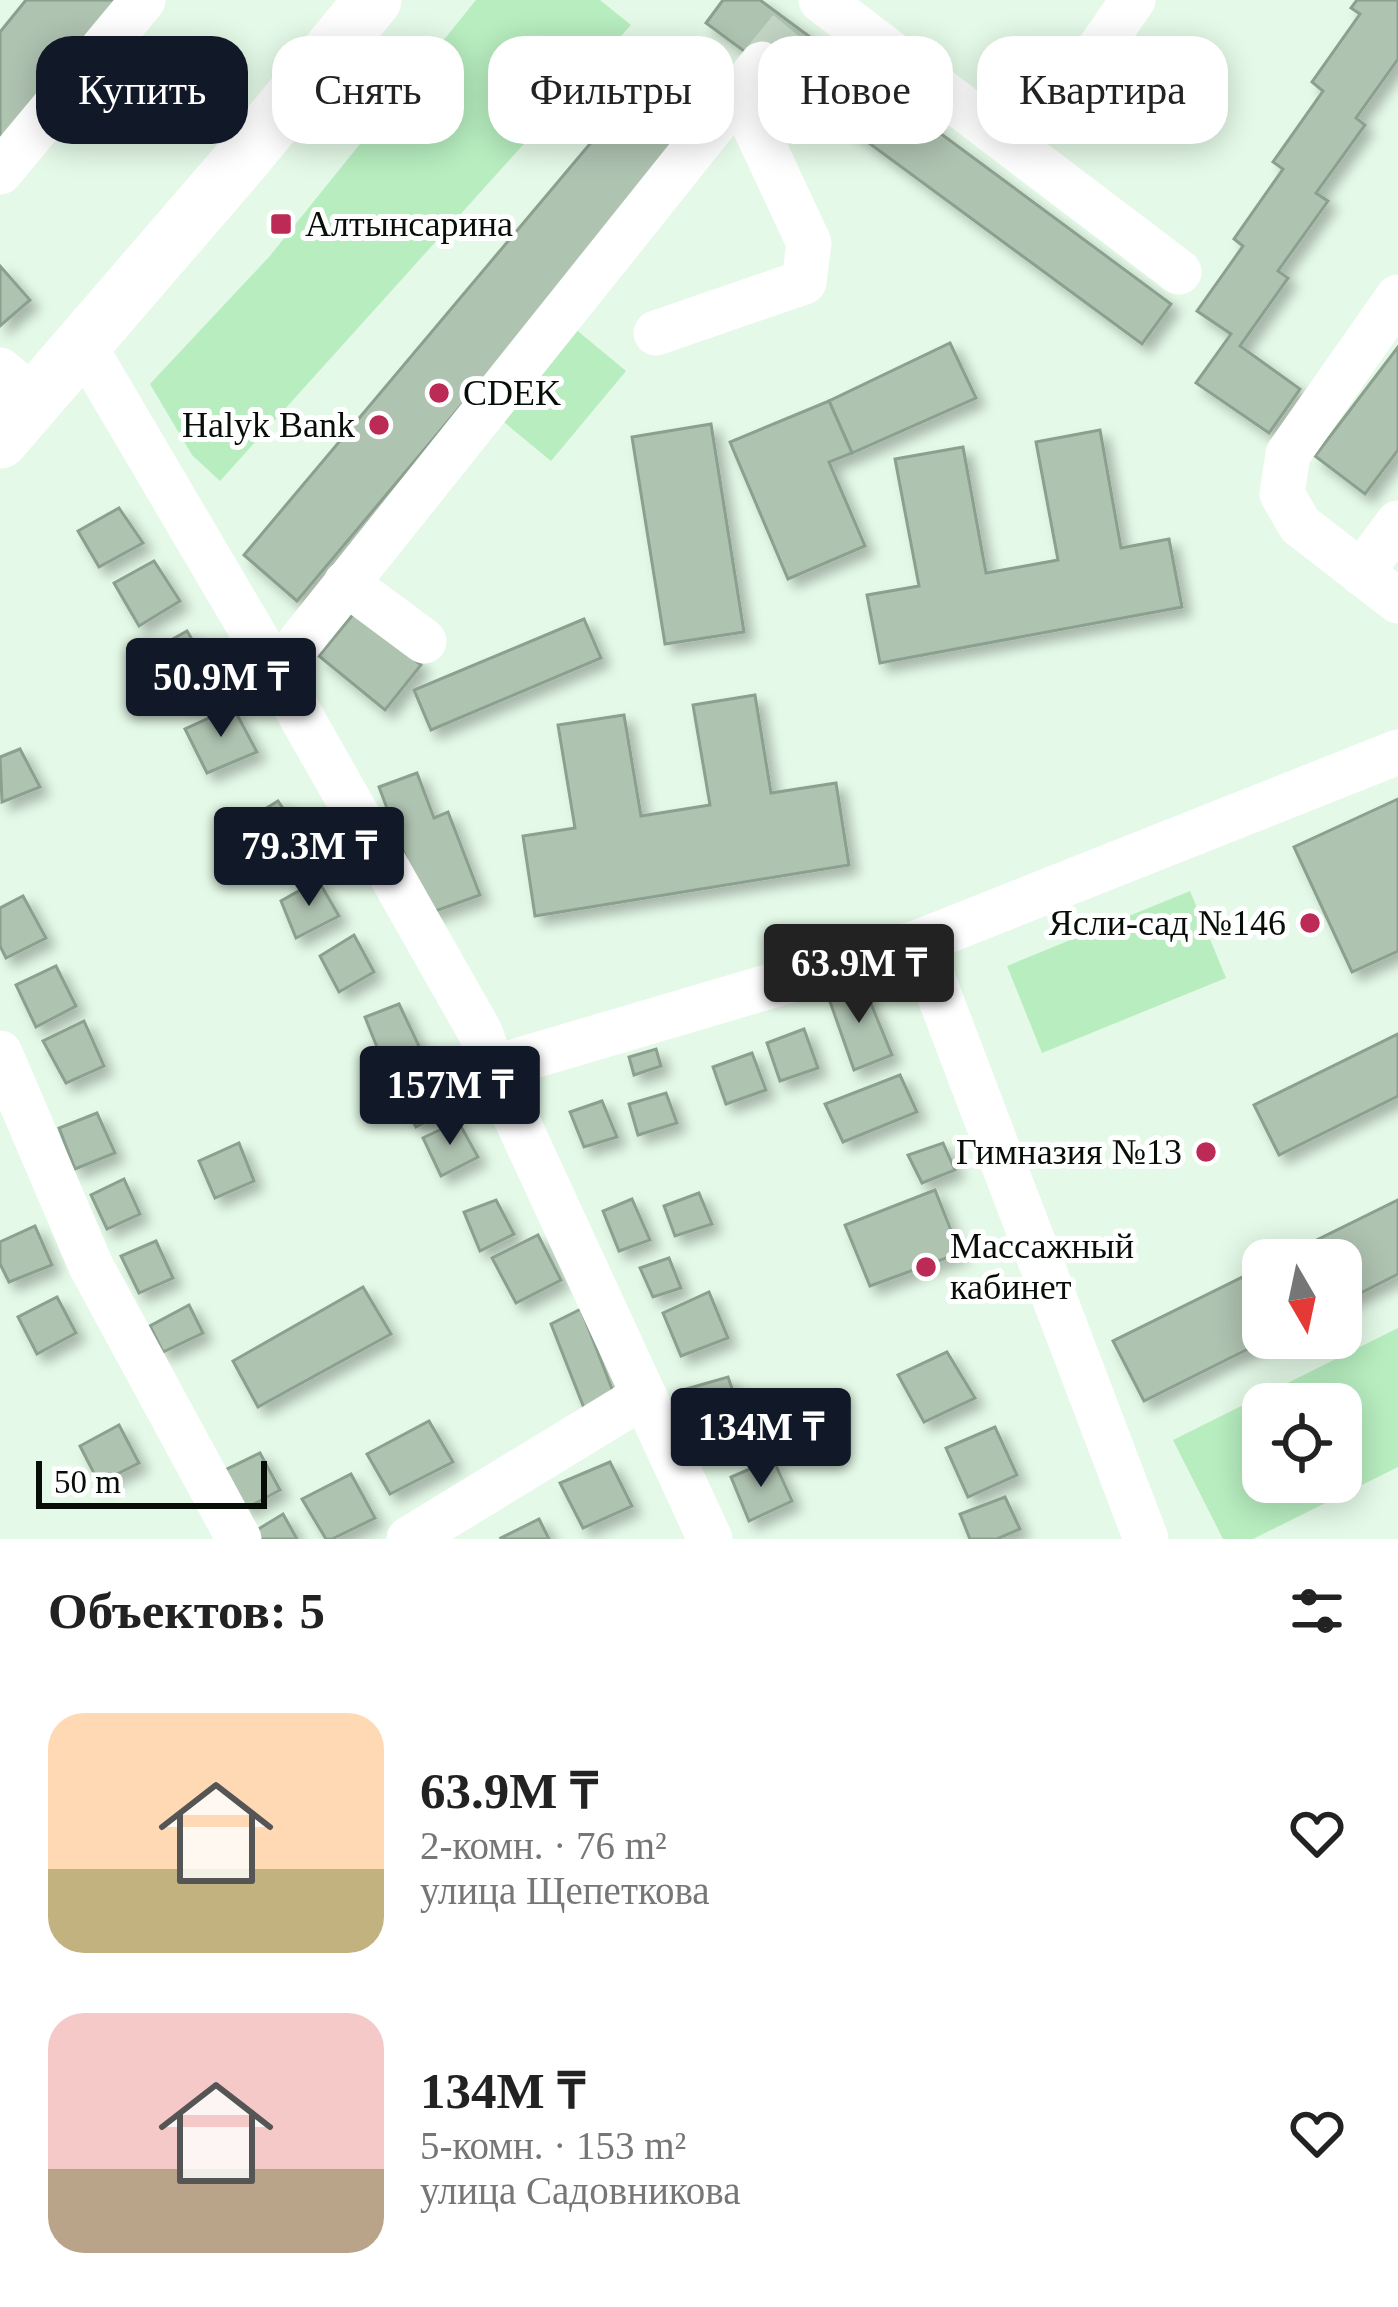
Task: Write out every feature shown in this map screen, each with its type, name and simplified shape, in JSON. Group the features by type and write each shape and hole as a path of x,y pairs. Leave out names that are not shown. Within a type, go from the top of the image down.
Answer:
{"main road":[{"path":"12,403 83,344 374,0"}],"street":[{"path":"0,172 143,0"},
{"path":"1108,36 1133,0"},
{"path":"810,8 1179,272"},
{"path":"276,672 750,79 809,243 804,282 656,333"},
{"path":"1398,297 1288,454 1282,494 1300,525 1398,602"},
{"path":"83,344 480,1032 710,1539"},
{"path":"1361,572 1398,523"},
{"path":"346,583 424,641"},
{"path":"493,1068 919,942 1398,752"},
{"path":"919,942 1146,1539"},
{"path":"0,1053 91,1266 239,1539"},
{"path":"409,1539 643,1397"}],"green space":[{"path":"476,0 600,0 631,25 621,36 488,36 488,144 524,144 220,481 192,455 150,384 269,257 360,144 464,144 464,36 447,36"},
{"path":"574,328 626,371 551,461 499,418"},
{"path":"1190,891 1226,978 1042,1053 1007,966"},
{"path":"1398,1328 1398,1467 1362,1485 1362,1383 1288,1383 1336,1359 1362,1359 1362,1346"},
{"path":"1242,1406 1242,1503 1326,1503 1253,1539 1223,1539 1173,1440"}],"building":[{"path":"26,0 128,0 99,36 36,36 36,114 0,158 0,32"},
{"path":"723,0 760,0 809,36 758,36 758,61 734,44 734,36 724,36 706,23"},
{"path":"1357,0 1398,0 1398,59 1356,118 1365,125 1316,193 1328,201 1278,271 1288,278 1240,346 1300,389 1269,433 1196,383 1231,334 1197,311 1243,246 1234,239 1283,169 1273,162 1323,91 1312,82 1360,14 1351,8"},
{"path":"953,143 1171,304 1142,344 870,144"},
{"path":"590,144 681,144 297,601 244,555"},
{"path":"0,266 30,300 0,326"},
{"path":"950,343 976,398 852,453 829,401"},
{"path":"1398,347 1398,450 1365,494 1315,456"},
{"path":"829,401 852,453 829,462 865,546 788,579 730,442"},
{"path":"711,424 744,632 665,644 632,437"},
{"path":"1100,430 1121,548 1169,539 1182,607 880,663 867,595 919,586 895,459 963,447 986,573 1058,560 1036,442"},
{"path":"119,508 143,543 99,567 78,531"},
{"path":"154,561 180,601 139,626 114,583"},
{"path":"355,612 421,665 385,710 319,656"},
{"path":"584,619 601,658 431,730 414,690"},
{"path":"187,631 220,686 186,705 155,649"},
{"path":"755,695 771,793 836,783 849,865 535,916 523,836 575,828 558,725 624,715 641,816 710,805 693,705"},
{"path":"233,707 257,752 207,773 185,729"},
{"path":"20,749 40,787 2,802 0,757"},
{"path":"417,773 434,818 448,812 480,895 427,914 379,787"},
{"path":"1398,799 1398,951 1352,972 1294,847"},
{"path":"278,801 307,843 268,866 242,823"},
{"path":"318,880 339,916 296,938 281,901"},
{"path":"23,896 46,938 6,958 0,946 0,908"},
{"path":"354,935 374,972 339,992 320,956"},
{"path":"56,966 76,1006 36,1027 16,985"},
{"path":"863,984 892,1055 854,1070 827,993"},
{"path":"399,1004 419,1046 383,1062 365,1017"},
{"path":"84,1021 104,1066 66,1083 43,1041"},
{"path":"804,1029 818,1068 780,1081 767,1043"},
{"path":"1398,1034 1398,1096 1279,1155 1254,1105"},
{"path":"656,1049 661,1066 634,1075 629,1057"},
{"path":"752,1053 766,1090 726,1104 713,1067"},
{"path":"900,1075 917,1112 843,1142 825,1104"},
{"path":"431,1077 450,1109 416,1127 397,1091"},
{"path":"666,1093 677,1123 638,1135 629,1104"},
{"path":"602,1101 617,1137 584,1147 570,1112"},
{"path":"97,1113 115,1153 75,1169 59,1128"},
{"path":"458,1121 478,1157 441,1176 423,1138"},
{"path":"239,1143 254,1181 215,1198 199,1161"},
{"path":"943,1143 955,1170 922,1183 908,1155"},
{"path":"124,1179 140,1214 107,1229 91,1195"},
{"path":"935,1190 960,1253 870,1286 845,1225"},
{"path":"699,1193 712,1224 675,1236 664,1206"},
{"path":"632,1199 650,1240 619,1251 603,1211"},
{"path":"496,1200 514,1234 480,1251 464,1212"},
{"path":"1398,1200 1398,1274 1362,1292 1362,1239 1319,1239"},
{"path":"35,1226 52,1265 9,1282 0,1264 0,1242"},
{"path":"538,1235 561,1280 516,1303 492,1258"},
{"path":"156,1241 173,1278 139,1293 121,1256"},
{"path":"669,1258 681,1288 653,1297 640,1268"},
{"path":"1242,1277 1242,1352 1144,1401 1113,1341"},
{"path":"363,1287 391,1334 258,1407 233,1361"},
{"path":"709,1292 728,1338 681,1356 663,1313"},
{"path":"57,1297 76,1333 37,1354 18,1317"},
{"path":"189,1305 203,1333 163,1352 150,1326"},
{"path":"581,1309 614,1394 584,1408 551,1324"},
{"path":"947,1352 975,1398 924,1422 898,1375"},
{"path":"728,1377 745,1425 700,1441 679,1391"},
{"path":"429,1421 453,1462 390,1494 367,1454"},
{"path":"119,1425 139,1463 99,1483 80,1446"},
{"path":"995,1427 1017,1475 968,1497 946,1448"},
{"path":"260,1453 280,1490 245,1509 225,1470"},
{"path":"773,1459 792,1501 749,1521 731,1477"},
{"path":"610,1462 632,1506 583,1528 560,1483"},
{"path":"351,1474 375,1518 326,1539 302,1499"},
{"path":"1005,1497 1020,1529 997,1539 970,1539 960,1514"},
{"path":"283,1514 297,1539 256,1539 252,1533"},
{"path":"539,1519 549,1539 501,1538"}],"tunnel":[{"path":"785,36 795,24"}],"place":[{"name":"Алтынсарина","path":"281,224"},
{"name":"CDEK","path":"439,393"},
{"name":"Halyk Bank","path":"379,425"},
{"name":"Ясли-сад №146","path":"1310,923"},
{"name":"Гимназия №13","path":"1206,1152"},
{"name":"Массажный кабинет","path":"926,1267"}]}
